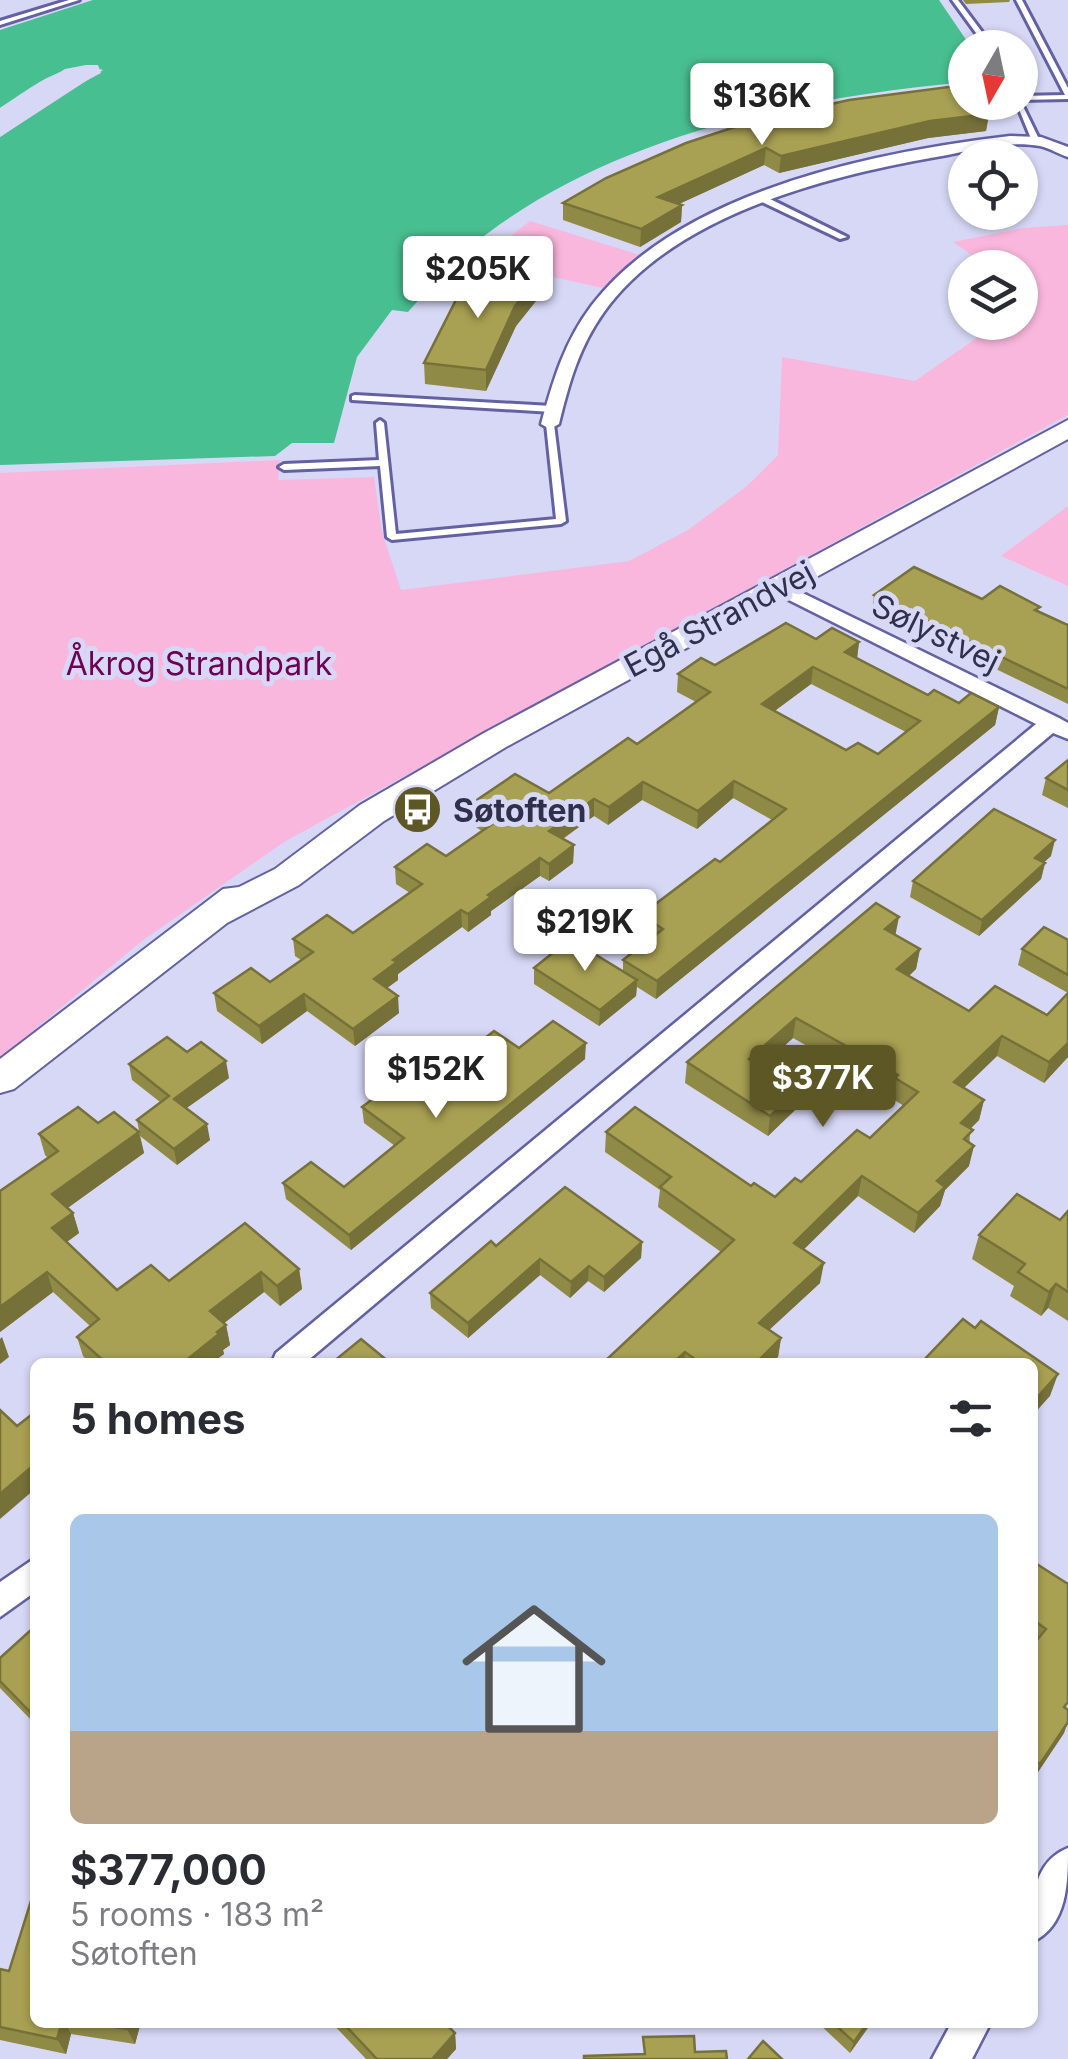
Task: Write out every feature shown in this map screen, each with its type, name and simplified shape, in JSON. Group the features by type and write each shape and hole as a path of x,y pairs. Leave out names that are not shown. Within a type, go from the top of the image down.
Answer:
{"street":[{"path":"1038,141 1054,144 1068,153"},
{"path":"551,417 567,358 580,334 612,292 678,239 761,198 825,176 893,160 948,153"},
{"name":"Egå Strandvej","path":"0,1080 297,849 372,813 495,740 1068,428"},
{"name":"Sølystvej","path":"778,587 1059,728"},
{"path":"291,1358 1059,728"},
{"path":"0,1602 30,1576"},
{"path":"1038,1914 1068,1865"},
{"path":"951,2059 969,2028"}],"lane":[{"path":"0,23 76,0"},
{"path":"955,0 977,30"},
{"path":"1019,0 1068,96 1038,98"},
{"path":"761,198 843,236"},
{"path":"355,398 551,417 561,521 392,538 380,423"},
{"path":"284,467 382,463"}],"green space":[{"path":"530,221 640,255 603,288 479,261"},
{"name":"Åkrog Strandpark","path":"1068,225 1068,415 284,842 142,941 0,1058 0,473 280,460 278,480 374,477 382,532 401,590 629,561 688,530 747,486 778,455 782,357 915,381 974,340 1038,340 1038,250 965,250 953,242"},
{"path":"1068,506 1068,586 1001,556"}],"shaded area":[{"path":"93,0 939,0 959,30 948,30 948,84 835,99 706,129 583,176 526,207 463,252 408,312 392,310 357,357 334,443 292,443 275,456 0,465 0,137 103,70 89,67 62,72 0,108 0,30"}],"pier":[{"path":"98,65 101,73 65,92 0,137 0,131 30,109 96,71 67,74 0,113 0,108 65,69"}],"building":[{"path":"948,87 948,119 781,156 766,148 658,197 682,205 641,229 563,203 606,178 686,143 747,123 849,100"},
{"path":"480,271 536,281 515,306 486,370 424,363 457,298"},
{"path":"914,567 982,599 1000,586 1040,607 1035,610 1068,625 1068,689 874,595"},
{"path":"786,623 816,639 832,628 859,642 845,652 928,695 934,690 959,703 971,693 999,707 657,981 623,960 663,929 641,915 715,859 720,862 786,809 734,781 698,811 643,782 609,807 594,799 549,831 574,845 549,864 540,858 468,914 461,910 393,960 397,962 374,979 398,996 353,1029 304,994 259,1026 214,993 251,968 270,982 313,952 293,939 327,915 353,933 422,884 395,867 427,844 446,856 495,822 468,806 515,774 549,793 628,738 637,744 710,692 678,674 701,658 715,665","holes":["813,667 920,721 878,754 858,743 846,750 762,704"]},
{"path":"1068,760 1068,790 1046,778"},
{"path":"994,809 1055,840 1035,858 1045,863 982,920 913,881"},
{"path":"876,903 899,917 885,929 920,949 897,969 969,1011 995,986 1047,1015 1068,993 1068,1043 1049,1062 1002,1036 954,1082 984,1100 961,1123 973,1130 964,1139 974,1146 937,1181 945,1187 918,1213 862,1176 794,1243 824,1263 759,1323 781,1338 761,1358 693,1358 685,1352 678,1358 608,1358 734,1240 660,1187 671,1177 606,1132 635,1107 751,1186 754,1183 775,1197 795,1178 801,1182 857,1130 870,1138 918,1092 895,1078 898,1075 796,1018 749,1059 798,1090 770,1116 687,1062"},
{"path":"1044,927 1068,940 1068,975 1022,949"},
{"path":"570,939 637,980 600,1010 534,968"},
{"path":"553,1021 586,1043 349,1235 283,1183 311,1162 344,1187 404,1138 362,1107 394,1083 400,1086 414,1075 426,1084 494,1031 519,1048"},
{"path":"167,1037 187,1052 201,1042 226,1061 174,1099 207,1124 174,1149 137,1120 169,1096 129,1064"},
{"path":"78,1107 98,1123 114,1112 139,1132 52,1194 73,1213 52,1228 117,1290 151,1265 169,1281 245,1223 299,1269 277,1286 261,1272 210,1311 226,1325 189,1358 101,1358 77,1337 99,1319 47,1272 0,1307 0,1191 58,1151 39,1134"},
{"path":"565,1187 642,1242 604,1277 589,1266 571,1282 540,1259 468,1323 430,1293 491,1241 496,1246"},
{"path":"1017,1194 1060,1220 1068,1211 1068,1292 1056,1284 1049,1292 1018,1272 1025,1264 979,1235"},
{"path":"963,1319 975,1328 981,1321 1035,1358 926,1358"},
{"path":"361,1339 384,1358 338,1358"},
{"path":"1038,1360 1058,1374 1038,1396"},
{"path":"0,1410 17,1426 30,1416 30,1468 0,1494"},
{"path":"1038,1565 1068,1584 1068,1702 1064,1707 1068,1710 1068,1722 1040,1764 1038,1639 1046,1629 1038,1623"},
{"path":"30,1631 30,1712 0,1681 0,1658"},
{"path":"30,1904 30,2028 60,2028 57,2039 0,2027 0,1969 9,1971"},
{"path":"348,2028 450,2028 455,2033 432,2059 377,2059"},
{"path":"839,2028 864,2028 854,2042"},
{"path":"694,2036 695,2052 726,2051 727,2059 584,2059 645,2054 643,2037"},
{"path":"763,2041 782,2059 748,2059"}],"place":[{"name":"Søtoften","path":"418,810"}]}
